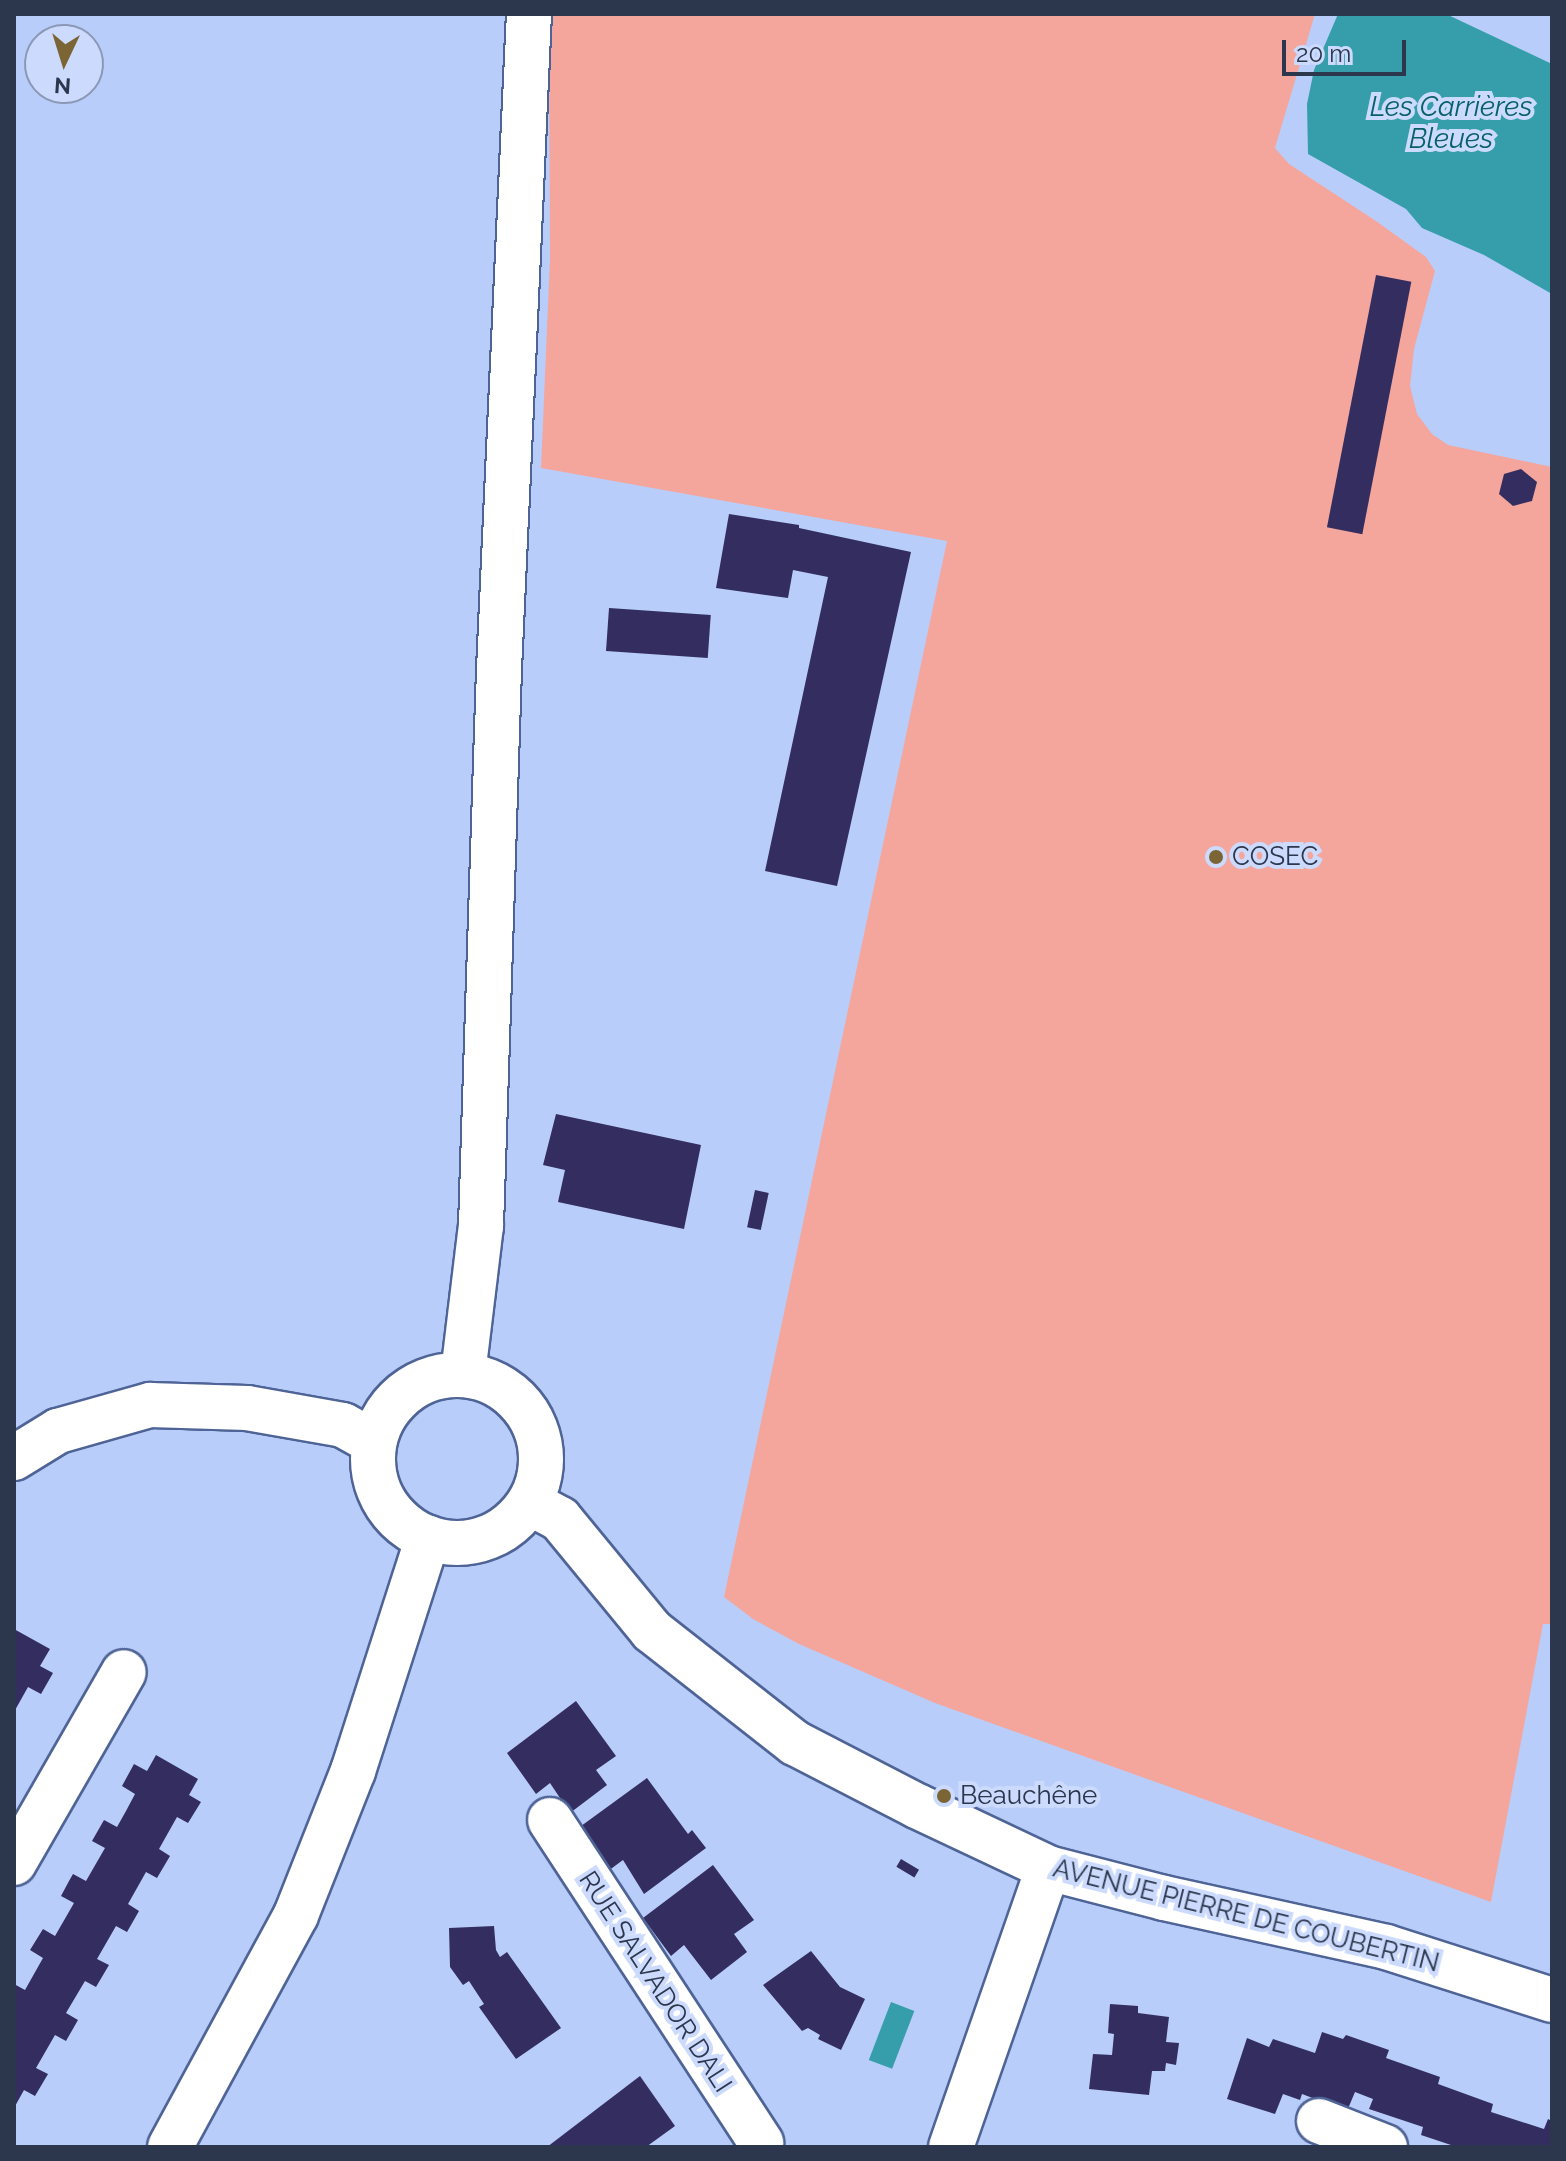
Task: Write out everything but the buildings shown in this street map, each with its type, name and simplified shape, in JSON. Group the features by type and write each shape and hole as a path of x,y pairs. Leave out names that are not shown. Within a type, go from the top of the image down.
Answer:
{"street":[{"path":"463,1374 481,1226 500,653 529,14"},
{"path":"463,1374 491,1381 515,1396 533,1419 541,1447 541,1461 540,1475 530,1503 511,1525 485,1538 456,1543 428,1538 402,1523 383,1500 373,1471 374,1442 385,1414 406,1391 433,1377 463,1374"},
{"path":"14,1458 58,1431 150,1405 261,1411 343,1425 374,1442"},
{"name":"AVENUE PIERRE DE COUBERTIN","path":"530,1503 560,1519 652,1631 795,1743 917,1806 1048,1868 1164,1898 1386,1947 1552,2000"},
{"path":"170,2147 296,1915 353,1771 428,1538"},
{"path":"14,1863 124,1672"},
{"name":"RUE SALVADOR DALI","path":"550,1820 766,2146"},
{"path":"951,2147 1048,1868"},
{"path":"1319,2121 1385,2147"}],"shaded area":[{"name":"COSEC","path":"549,14 1315,14 1275,148 1289,164 1426,257 1435,271 1414,349 1410,386 1417,414 1432,434 1448,445 1552,467 1552,1624 1543,1624 1491,1902 935,1703 799,1644 753,1619 724,1597 947,541 541,468 550,259"}],"water":[{"name":"Les Carrières Bleues","path":"1338,14 1446,14 1552,64 1552,294 1484,255 1422,228 1406,209 1308,154 1307,104 1314,70"},
{"path":"891,2002 914,2011 892,2069 869,2060"}],"place":[{"name":"COSEC","path":"1216,857"},
{"name":"Beauchêne","path":"944,1796"}]}
